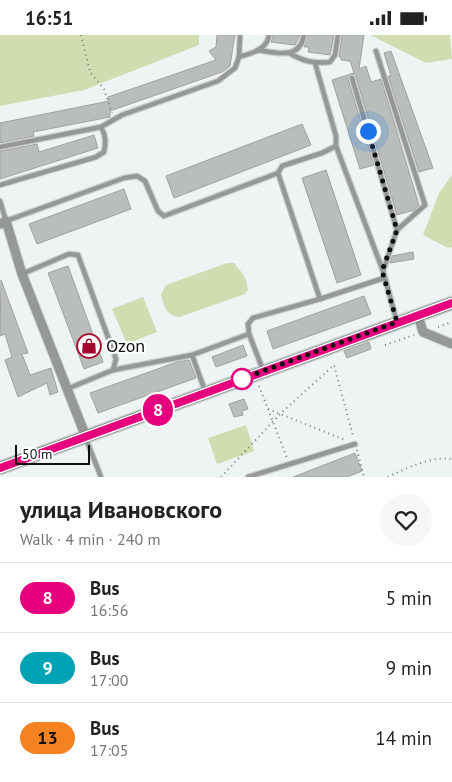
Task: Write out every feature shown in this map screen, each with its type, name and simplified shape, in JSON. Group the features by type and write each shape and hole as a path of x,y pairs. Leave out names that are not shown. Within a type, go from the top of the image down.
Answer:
{"main road":[{"path":"0,468 452,303"}],"street":[{"path":"3,222 86,437"},
{"path":"418,315 424,331 452,344"}],"lane":[{"path":"0,147 101,127 122,115 218,81 235,68 239,57 240,35"},
{"path":"239,57 258,50 268,41 269,35"},
{"path":"289,53 298,49 303,43 304,35"},
{"path":"258,50 289,53 303,61 314,63 330,62 335,55 338,35"},
{"path":"376,51 425,205 397,230 382,271"},
{"path":"314,63 336,136 336,146 382,271 397,322"},
{"path":"352,78 397,230"},
{"path":"0,185 96,157 104,152 106,143 105,134 101,127"},
{"path":"0,201 3,222 124,178 137,176 145,181 158,211 164,216 278,173 282,166 336,146"},
{"path":"278,173 320,299"},
{"path":"22,274 69,254 78,255 116,359 113,370"},
{"path":"259,372 248,324 253,318 384,278"},
{"path":"67,389 113,370 192,355 249,333"},
{"path":"192,355 205,393"},
{"path":"86,437 101,477"},
{"path":"248,477 355,443"}],"path":[{"path":"81,35 90,72 104,89 114,118"},
{"path":"221,477 280,414 334,365 364,477"},
{"path":"259,372 268,409 289,465"},
{"path":"268,409 355,443"},
{"path":"388,477 409,467 444,458 452,459"}],"green space":[{"path":"0,35 199,35 199,45 84,90 0,106"},
{"path":"370,35 450,35 452,59 426,63"},
{"path":"452,175 452,247 448,248 423,235 439,193"},
{"path":"227,263 234,263 244,275 248,290 245,294 179,317 166,310 161,294 166,285"},
{"path":"143,297 157,332 127,344 112,309"},
{"path":"246,425 254,451 217,464 208,438"}],"building":[{"path":"217,35 235,35 230,66 222,72 110,111 110,117 33,132 34,136 0,143 0,123 109,101 108,97 216,60 209,51 216,47"},
{"path":"273,35 300,35 295,45 271,42"},
{"path":"308,35 334,35 330,55 308,52 309,47 304,47"},
{"path":"342,35 364,35 359,69 366,66 371,82 381,79 419,205 414,210 397,215 356,77 351,74 348,79 374,165 360,169 332,80 354,73 350,61 341,60 341,57 339,57"},
{"path":"391,51 433,168 419,172 388,76 391,76 384,53"},
{"path":"302,124 311,145 174,198 166,176"},
{"path":"94,135 98,148 0,179 0,151 37,144 39,152"},
{"path":"326,170 361,275 337,283 302,178"},
{"path":"124,189 131,209 37,244 29,224"},
{"path":"413,252 414,259 390,263 392,256"},
{"path":"68,266 103,362 84,369 48,273"},
{"path":"1,280 28,353 22,354 30,375 51,368 58,392 50,395 47,383 18,397 5,360 12,357 5,334 0,336"},
{"path":"364,296 371,314 273,349 267,331"},
{"path":"369,342 371,349 347,358 344,351"},
{"path":"243,345 247,356 216,367 212,357"},
{"path":"189,360 196,378 98,413 90,393 177,362"},
{"path":"244,399 248,409 242,411 243,415 234,417 229,404"},
{"path":"355,453 362,471 347,477 293,477"}],"bus line":[{"name":"8","path":"0,468 452,303"}],"place":[{"name":"Ozon","path":"89,346"}],"route":[{"path":"242,379 397,322 382,271 397,230 368,131"}]}
